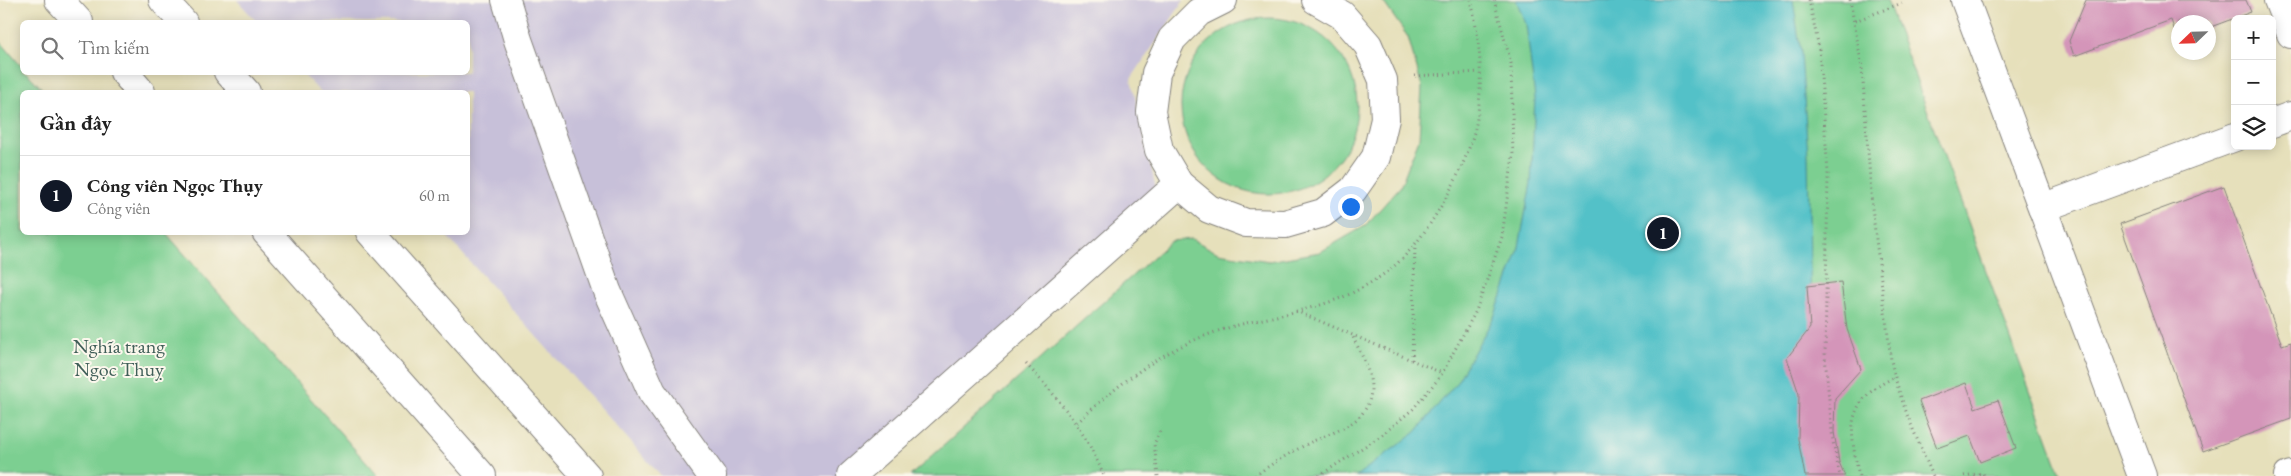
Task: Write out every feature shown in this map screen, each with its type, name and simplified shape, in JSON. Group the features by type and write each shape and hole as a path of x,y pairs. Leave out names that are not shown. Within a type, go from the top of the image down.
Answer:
{"street":[{"path":"59,0 77,20"},
{"path":"163,0 181,20"},
{"path":"506,0 518,40 607,291 652,392 712,476"},
{"path":"1223,0 1199,12 1172,39 1156,73 1151,112 1159,150 1179,184 1209,210 1246,223 1285,224 1323,213 1353,190 1376,157 1386,119 1383,80 1368,45 1342,16 1316,0"},
{"path":"1965,0 2142,476"},
{"path":"2278,0 2291,34"},
{"path":"127,75 140,90"},
{"path":"231,75 244,90"},
{"path":"2276,122 2291,116"},
{"path":"2042,208 2231,138"},
{"path":"851,476 1179,184"},
{"path":"269,235 482,476"},
{"path":"373,235 587,476"}],"path":[{"path":"1077,422 1135,372 1176,349 1218,331 1296,310 1355,291 1389,271 1415,244 1439,210 1465,156 1476,124 1481,54 1471,0"},
{"path":"1319,476 1382,435 1413,409 1442,373 1476,311 1502,237 1513,155 1511,63 1494,0"},
{"path":"1809,0 1819,48 1828,173 1825,356 1833,442 1840,476"},
{"path":"1850,0 1862,67 1872,207 1886,327 1895,377 1933,476"},
{"path":"1855,21 1902,3"},
{"path":"1383,80 1480,72"},
{"path":"1412,360 1415,244"},
{"path":"1296,310 1442,373"},
{"path":"1255,476 1304,446 1347,425 1358,418 1366,408 1370,396 1370,386 1367,371 1352,334"},
{"path":"1004,340 1077,422 1096,455 1104,476"},
{"path":"1859,476 1852,437 1852,422 1857,408 1874,390 1895,377"},
{"path":"1158,476 1154,444 1161,429"},
{"path":"1964,476 1983,473 1984,476"}],"shaded area":[{"path":"237,0 1184,0 1131,79 1159,202 851,476 661,476 446,235 470,235 470,90 318,90 304,75 470,75 470,20 255,20"}],"green space":[{"path":"1382,0 1887,0 2061,476 910,476 1171,241 1192,239 1218,253 1269,261 1320,252 1365,226 1400,187 1419,139 1422,87 1408,37"},
{"path":"1269,18 1303,25 1325,38 1337,50 1350,72 1357,106 1350,140 1337,162 1325,174 1303,187 1269,194 1235,187 1213,174 1201,162 1188,140 1181,106 1188,72 1201,50 1213,38 1235,25"},
{"name":"Nghĩa trang Ngọc Thuỵ","path":"0,41 20,65 20,75 29,75 43,90 20,90 20,235 168,235 378,476 0,476"}],"water":[{"path":"1516,0 1793,0 1801,53 1808,156 1813,429 1822,476 1356,476 1416,432 1457,382 1494,317 1518,252 1531,183 1535,98 1526,24"}],"building":[{"path":"2086,0 2246,0 2251,12 2243,15 2231,15 2231,19 2216,25 2216,15 2171,15 2171,20 2074,56 2069,41"},
{"path":"2224,186 2282,345 2291,342 2291,419 2203,451 2120,224"},
{"path":"1841,282 1847,329 1861,369 1835,398 1834,432 1839,462 1845,476 1805,476 1798,439 1799,394 1787,358 1810,328 1807,286"},
{"path":"1966,383 1975,408 1998,400 2016,448 1980,462 1970,436 1937,448 1919,401"}],"place":[{"name":"Công viên Ngọc Thụy","path":"1663,233"}]}
